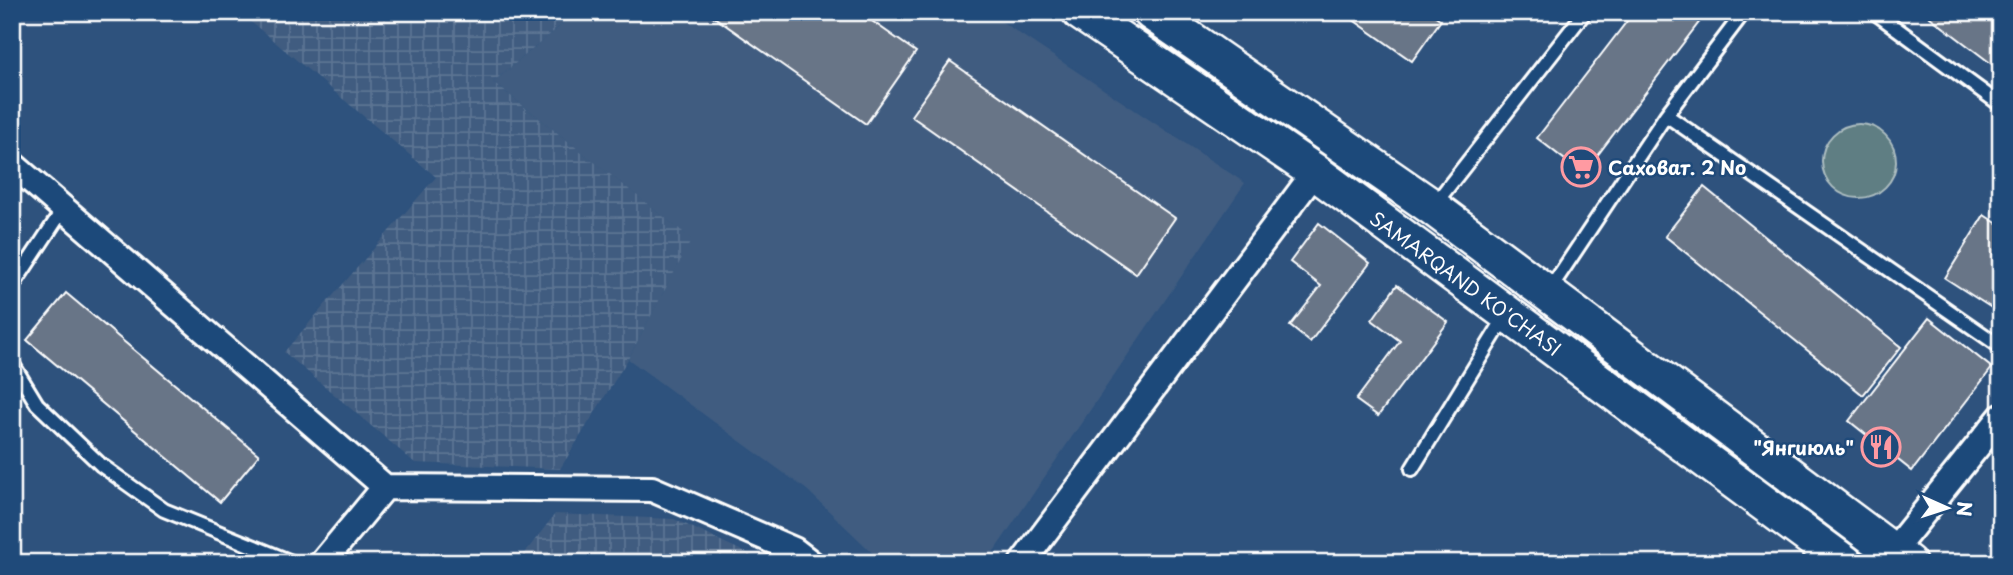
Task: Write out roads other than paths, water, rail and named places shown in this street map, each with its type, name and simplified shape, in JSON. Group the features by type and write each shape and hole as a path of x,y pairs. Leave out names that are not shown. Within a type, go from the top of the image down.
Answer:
{"main road":[{"name":"SAMARQAND KO'CHASI","path":"1080,12 1315,172 1845,563"},
{"path":"1151,12 1432,207 1900,557"},
{"path":"1315,172 1337,140"}],"street":[{"path":"12,163 386,487 652,489 794,550 811,563"},
{"path":"1022,563 1315,172"},
{"path":"1900,557 2001,417"},
{"path":"322,563 386,487"}],"lane":[{"path":"1432,207 1584,12"},
{"path":"1548,292 1667,115 1744,12"},
{"path":"1874,12 2001,105"},
{"path":"1667,115 2001,347"},
{"path":"12,287 64,208"},
{"path":"1412,469 1507,314"},
{"path":"12,363 37,404 111,473 164,510 294,563"}],"place":[{"name":"Саховат. 2 No","path":"1581,167"},
{"name":"\"Янгиюль\"","path":"1881,447"}]}
